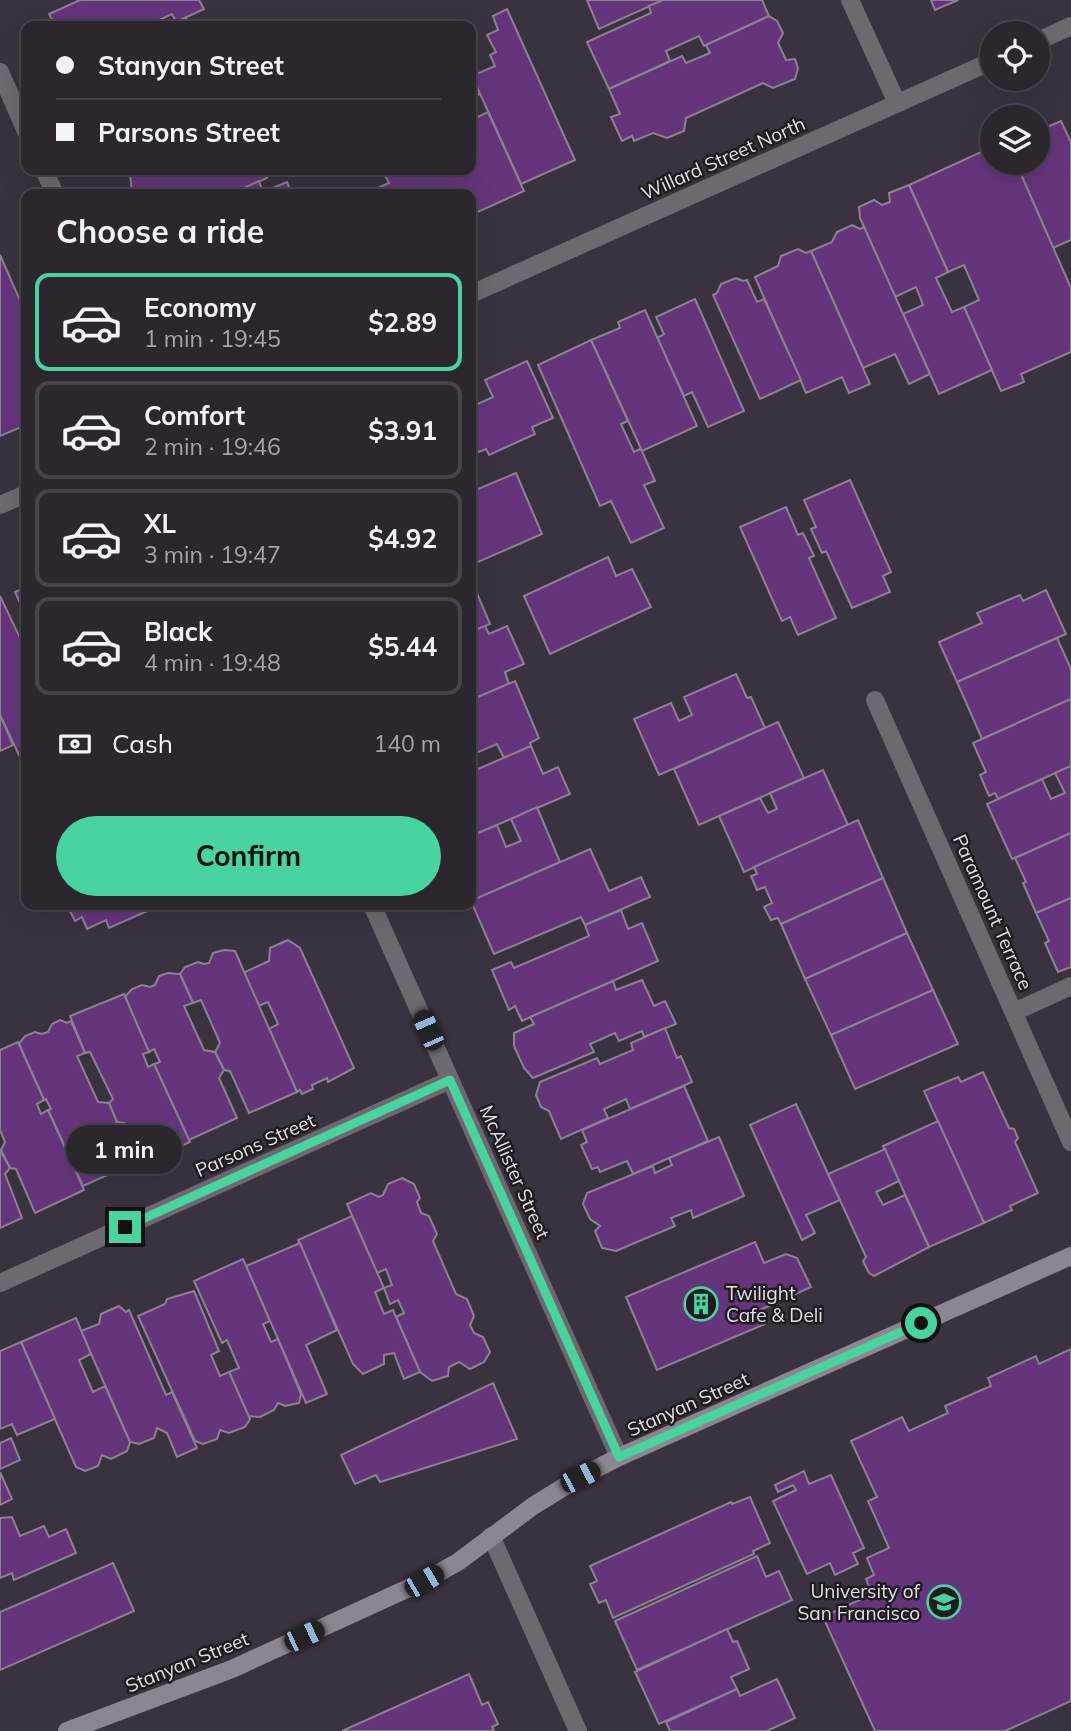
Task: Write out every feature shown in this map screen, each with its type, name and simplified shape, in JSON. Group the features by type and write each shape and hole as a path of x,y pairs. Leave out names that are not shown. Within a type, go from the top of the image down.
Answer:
{"main road":[{"name":"Stanyan Street","path":"67,1731 232,1669 412,1587 458,1562 533,1506 619,1457 1071,1256"}],"street":[{"path":"850,0 897,103"},
{"path":"1050,36 1071,26"},
{"name":"Willard Street North","path":"476,292 980,66"},
{"path":"0,72 21,120"},
{"path":"0,505 21,496"},
{"name":"Paramount Terrace","path":"875,700 1071,1142"},
{"name":"McAllister Street","path":"374,910 619,1457"},
{"path":"1014,1012 1071,986"},
{"name":"Parsons Street","path":"0,1283 450,1080"},
{"path":"491,1536 578,1731"}],"building":[{"path":"80,0 199,0 204,9 178,21 172,14 157,21 52,21 49,14"},
{"path":"587,0 663,0 599,29"},
{"path":"663,0 762,0 769,16 704,46 699,36 666,51 670,61 609,89 587,42 651,13 649,6"},
{"path":"931,0 958,0 935,10"},
{"path":"507,9 575,160 521,184 476,85 476,74 495,66 490,55 496,52 487,35 498,30 493,16"},
{"path":"769,16 777,21 783,33 778,43 786,60 795,59 798,68 795,79 773,88 763,83 686,118 684,131 667,138 653,133 634,141 632,136 622,141 611,117 620,114 609,89 682,56 686,63 710,53 706,45"},
{"path":"488,112 524,191 476,213 476,189 376,189 389,183 385,175 476,175 476,118"},
{"path":"1061,121 1071,142 1071,240 1053,248 1021,175 1050,175 1050,126"},
{"path":"980,152 980,175 1021,175 1071,288 1071,352 1021,374 1024,382 1001,391 964,307 979,300 964,265 948,272 909,185"},
{"path":"130,175 266,175 267,178 242,189 132,189"},
{"path":"259,181 262,189 242,189"},
{"path":"287,182 290,189 270,189"},
{"path":"909,185 948,272 936,278 952,312 964,307 992,370 939,394 903,314 923,305 916,287 895,297 860,218 859,207 874,200 882,205 890,202 889,193"},
{"path":"852,225 860,229 864,227 930,374 909,384 895,354 863,368 811,251 832,242 837,232"},
{"path":"798,249 806,253 811,251 870,384 849,393 842,377 806,393 755,277 778,266 781,256"},
{"path":"0,255 21,303 21,427 0,436"},
{"path":"736,278 747,280 757,302 764,299 801,380 760,399 713,295 721,284"},
{"path":"695,299 744,411 708,427 692,392 684,396 657,338 664,334 656,317"},
{"path":"645,310 697,426 642,451 591,340 620,328 618,322"},
{"path":"591,340 628,421 621,424 634,452 640,449 642,451 655,481 644,485 664,528 631,543 611,501 600,506 538,365"},
{"path":"527,361 553,418 532,427 535,434 489,455 486,449 476,453 476,405 493,397 485,380"},
{"path":"516,473 542,534 476,563 476,490"},
{"path":"850,480 891,572 883,576 890,592 852,608 826,551 822,553 811,529 816,527 804,500"},
{"path":"786,507 798,535 803,533 814,556 809,558 836,618 798,635 790,617 782,621 740,527"},
{"path":"608,557 616,576 632,569 651,607 550,654 524,596"},
{"path":"21,589 21,605 15,592"},
{"path":"1046,590 1066,634 957,682 939,642 982,623 977,613 1020,595 1023,601"},
{"path":"476,591 490,624 476,630"},
{"path":"0,596 21,638 19,755 0,715"},
{"path":"485,626 489,634 507,626 524,664 505,672 509,684 476,698 476,630"},
{"path":"1057,638 1071,669 1071,699 982,739 957,682"},
{"path":"736,674 747,698 751,697 765,728 659,775 634,719 671,703 679,721 692,715 684,697"},
{"path":"515,681 539,738 530,743 531,746 504,758 497,744 476,753 476,698"},
{"path":"1071,699 1071,766 998,799 995,793 989,796 980,775 986,772 973,743"},
{"path":"0,715 13,745 0,751"},
{"path":"778,722 804,778 699,825 674,769"},
{"path":"531,746 543,774 558,767 570,794 476,834 476,770"},
{"path":"1071,766 1071,833 1012,859 987,804 1042,779 1051,799 1065,793 1055,773"},
{"path":"823,770 848,825 744,872 719,816 760,798 768,813 777,809 770,793"},
{"path":"537,807 560,862 476,899 476,834 497,825 506,847 521,841 511,819"},
{"path":"858,820 883,878 781,924 778,918 771,920 764,907 772,903 765,887 757,890 751,876 757,874 754,867"},
{"path":"1071,833 1071,898 1036,913 1015,858"},
{"path":"590,849 609,891 641,877 650,897 585,925 581,917 494,954 475,910 476,899"},
{"path":"883,878 907,933 805,979 781,924"},
{"path":"1071,898 1071,967 1058,972 1045,943 1049,941 1036,913"},
{"path":"70,910 150,910 109,928 106,920 87,929 82,917 75,921"},
{"path":"621,910 628,929 642,923 658,961 522,1021 515,1006 509,1010 492,970 511,962 514,968 589,936 585,925"},
{"path":"907,933 933,990 831,1035 805,979"},
{"path":"288,940 300,948 354,1068 328,1082 327,1078 312,1085 313,1089 302,1094 300,1090 297,1092 269,1029 278,1024 268,1002 258,1006 243,973 269,961 270,948"},
{"path":"235,951 297,1092 249,1113 230,1071 224,1070 215,1052 220,1043 201,1000 193,1003 180,974 185,967 198,962 209,963 213,953"},
{"path":"168,973 180,974 193,1003 184,1006 204,1050 215,1052 224,1070 219,1078 237,1118 189,1140 154,1064 160,1062 154,1049 149,1052 125,997 132,989 142,985 155,985 159,976"},
{"path":"642,980 654,1006 665,1001 676,1024 644,1037 642,1031 619,1041 615,1033 590,1044 594,1052 533,1078 524,1068 514,1046 514,1033 534,1024 530,1017 613,981 616,990"},
{"path":"933,990 958,1044 855,1089 831,1035"},
{"path":"124,994 149,1052 143,1054 148,1067 154,1064 190,1142 141,1165 124,1123 117,1122 109,1103 113,1099 90,1052 85,1053 70,1016"},
{"path":"60,1020 67,1023 71,1021 85,1053 77,1056 98,1102 109,1103 117,1122 112,1128 130,1165 83,1186 48,1110 51,1109 46,1099 44,1100 19,1044 25,1036 35,1032 48,1032 52,1024"},
{"path":"665,1028 677,1058 681,1056 692,1082 630,1109 626,1099 604,1109 608,1118 561,1139 549,1111 541,1107 536,1095 540,1082 597,1058 600,1064 633,1050 631,1043"},
{"path":"18,1042 44,1100 37,1104 41,1114 48,1110 84,1190 35,1213 16,1169 10,1168 1,1150 5,1142 0,1130 0,1050"},
{"path":"983,1072 1009,1128 1014,1129 1018,1138 1015,1142 1038,1193 1010,1206 1012,1210 984,1223 924,1091 958,1077 961,1082"},
{"path":"684,1086 708,1141 633,1174 627,1161 600,1172 598,1167 592,1169 581,1145 587,1142 582,1130"},
{"path":"796,1104 840,1200 806,1215 815,1233 802,1240 750,1125"},
{"path":"938,1121 984,1223 929,1247 883,1146"},
{"path":"719,1137 744,1196 693,1218 691,1210 671,1218 675,1226 616,1251 602,1248 595,1231 600,1226 590,1219 583,1204 587,1193 653,1166 655,1173 672,1165 669,1158"},
{"path":"885,1149 899,1181 876,1192 883,1205 905,1195 929,1247 874,1276 869,1273 863,1261 866,1257 828,1174"},
{"path":"0,1150 10,1168 5,1174 22,1218 0,1228"},
{"path":"402,1178 414,1184 420,1198 417,1202 421,1213 429,1216 437,1234 433,1241 456,1294 467,1299 474,1316 470,1325 474,1333 483,1337 490,1352 484,1362 470,1369 459,1362 449,1367 448,1376 432,1381 420,1372 396,1317 404,1313 398,1300 390,1304 384,1288 392,1285 386,1269 377,1273 347,1204 371,1193 379,1197 383,1195 388,1184"},
{"path":"352,1216 384,1288 375,1292 384,1314 393,1310 420,1372 404,1379 394,1353 384,1355 384,1364 363,1374 353,1364 298,1240"},
{"name":"Twilight Cafe & Deli","path":"755,1242 764,1263 786,1254 797,1258 811,1287 760,1310 765,1324 657,1370 626,1297"},
{"path":"300,1243 337,1330 306,1345 327,1394 306,1403 246,1266"},
{"path":"243,1259 270,1321 263,1324 271,1342 278,1339 301,1394 299,1403 285,1406 278,1403 274,1410 260,1417 248,1416 229,1372 239,1368 227,1340 222,1343 194,1281"},
{"path":"194,1291 219,1351 211,1355 220,1376 229,1372 250,1419 245,1427 229,1433 220,1430 217,1439 203,1444 195,1441 138,1316 165,1304 167,1299"},
{"path":"119,1306 126,1312 129,1310 166,1395 172,1392 197,1448 177,1457 167,1433 157,1428 154,1438 139,1444 130,1442 81,1331 99,1324 101,1314"},
{"path":"76,1318 91,1354 79,1360 93,1392 105,1386 130,1442 127,1451 111,1459 102,1455 98,1466 85,1471 76,1467 21,1342"},
{"path":"21,1342 55,1419 17,1435 12,1424 0,1429 0,1351"},
{"name":"University of San Francisco","path":"1071,1349 1071,1701 1005,1731 875,1731 823,1617 872,1594 866,1579 874,1575 867,1558 889,1548 868,1501 877,1497 851,1441 902,1417 909,1431 948,1413 945,1406 991,1386 988,1378 1036,1356 1039,1364"},
{"path":"493,1383 517,1439 380,1482 376,1475 355,1484 341,1455"},
{"path":"11,1438 20,1460 0,1469 0,1443"},
{"path":"804,1471 809,1484 831,1475 864,1548 853,1553 858,1564 835,1575 830,1563 807,1574 773,1501 796,1490 793,1485 778,1492 775,1485"},
{"path":"0,1472 12,1499 0,1505"},
{"path":"750,1497 770,1543 753,1551 754,1554 613,1618 606,1600 599,1603 590,1584 597,1581 590,1566 731,1502 732,1504"},
{"path":"12,1517 20,1536 44,1526 49,1537 66,1529 76,1553 14,1580 12,1573 0,1578 0,1518"},
{"path":"757,1556 766,1577 779,1571 792,1600 637,1670 615,1621"},
{"path":"113,1563 134,1611 0,1670 0,1612"},
{"path":"727,1629 733,1642 737,1641 749,1669 731,1677 737,1689 659,1724 635,1672"},
{"path":"469,1674 482,1705 488,1702 498,1724 492,1727 494,1731 342,1731"},
{"path":"777,1679 795,1718 767,1731 670,1731 666,1722 737,1689 740,1696"}],"place":[{"name":"Twilight Cafe & Deli","path":"701,1304"},
{"name":"University of San Francisco","path":"944,1602"}],"route":[{"path":"125,1227 450,1080 619,1457 921,1323"}]}
